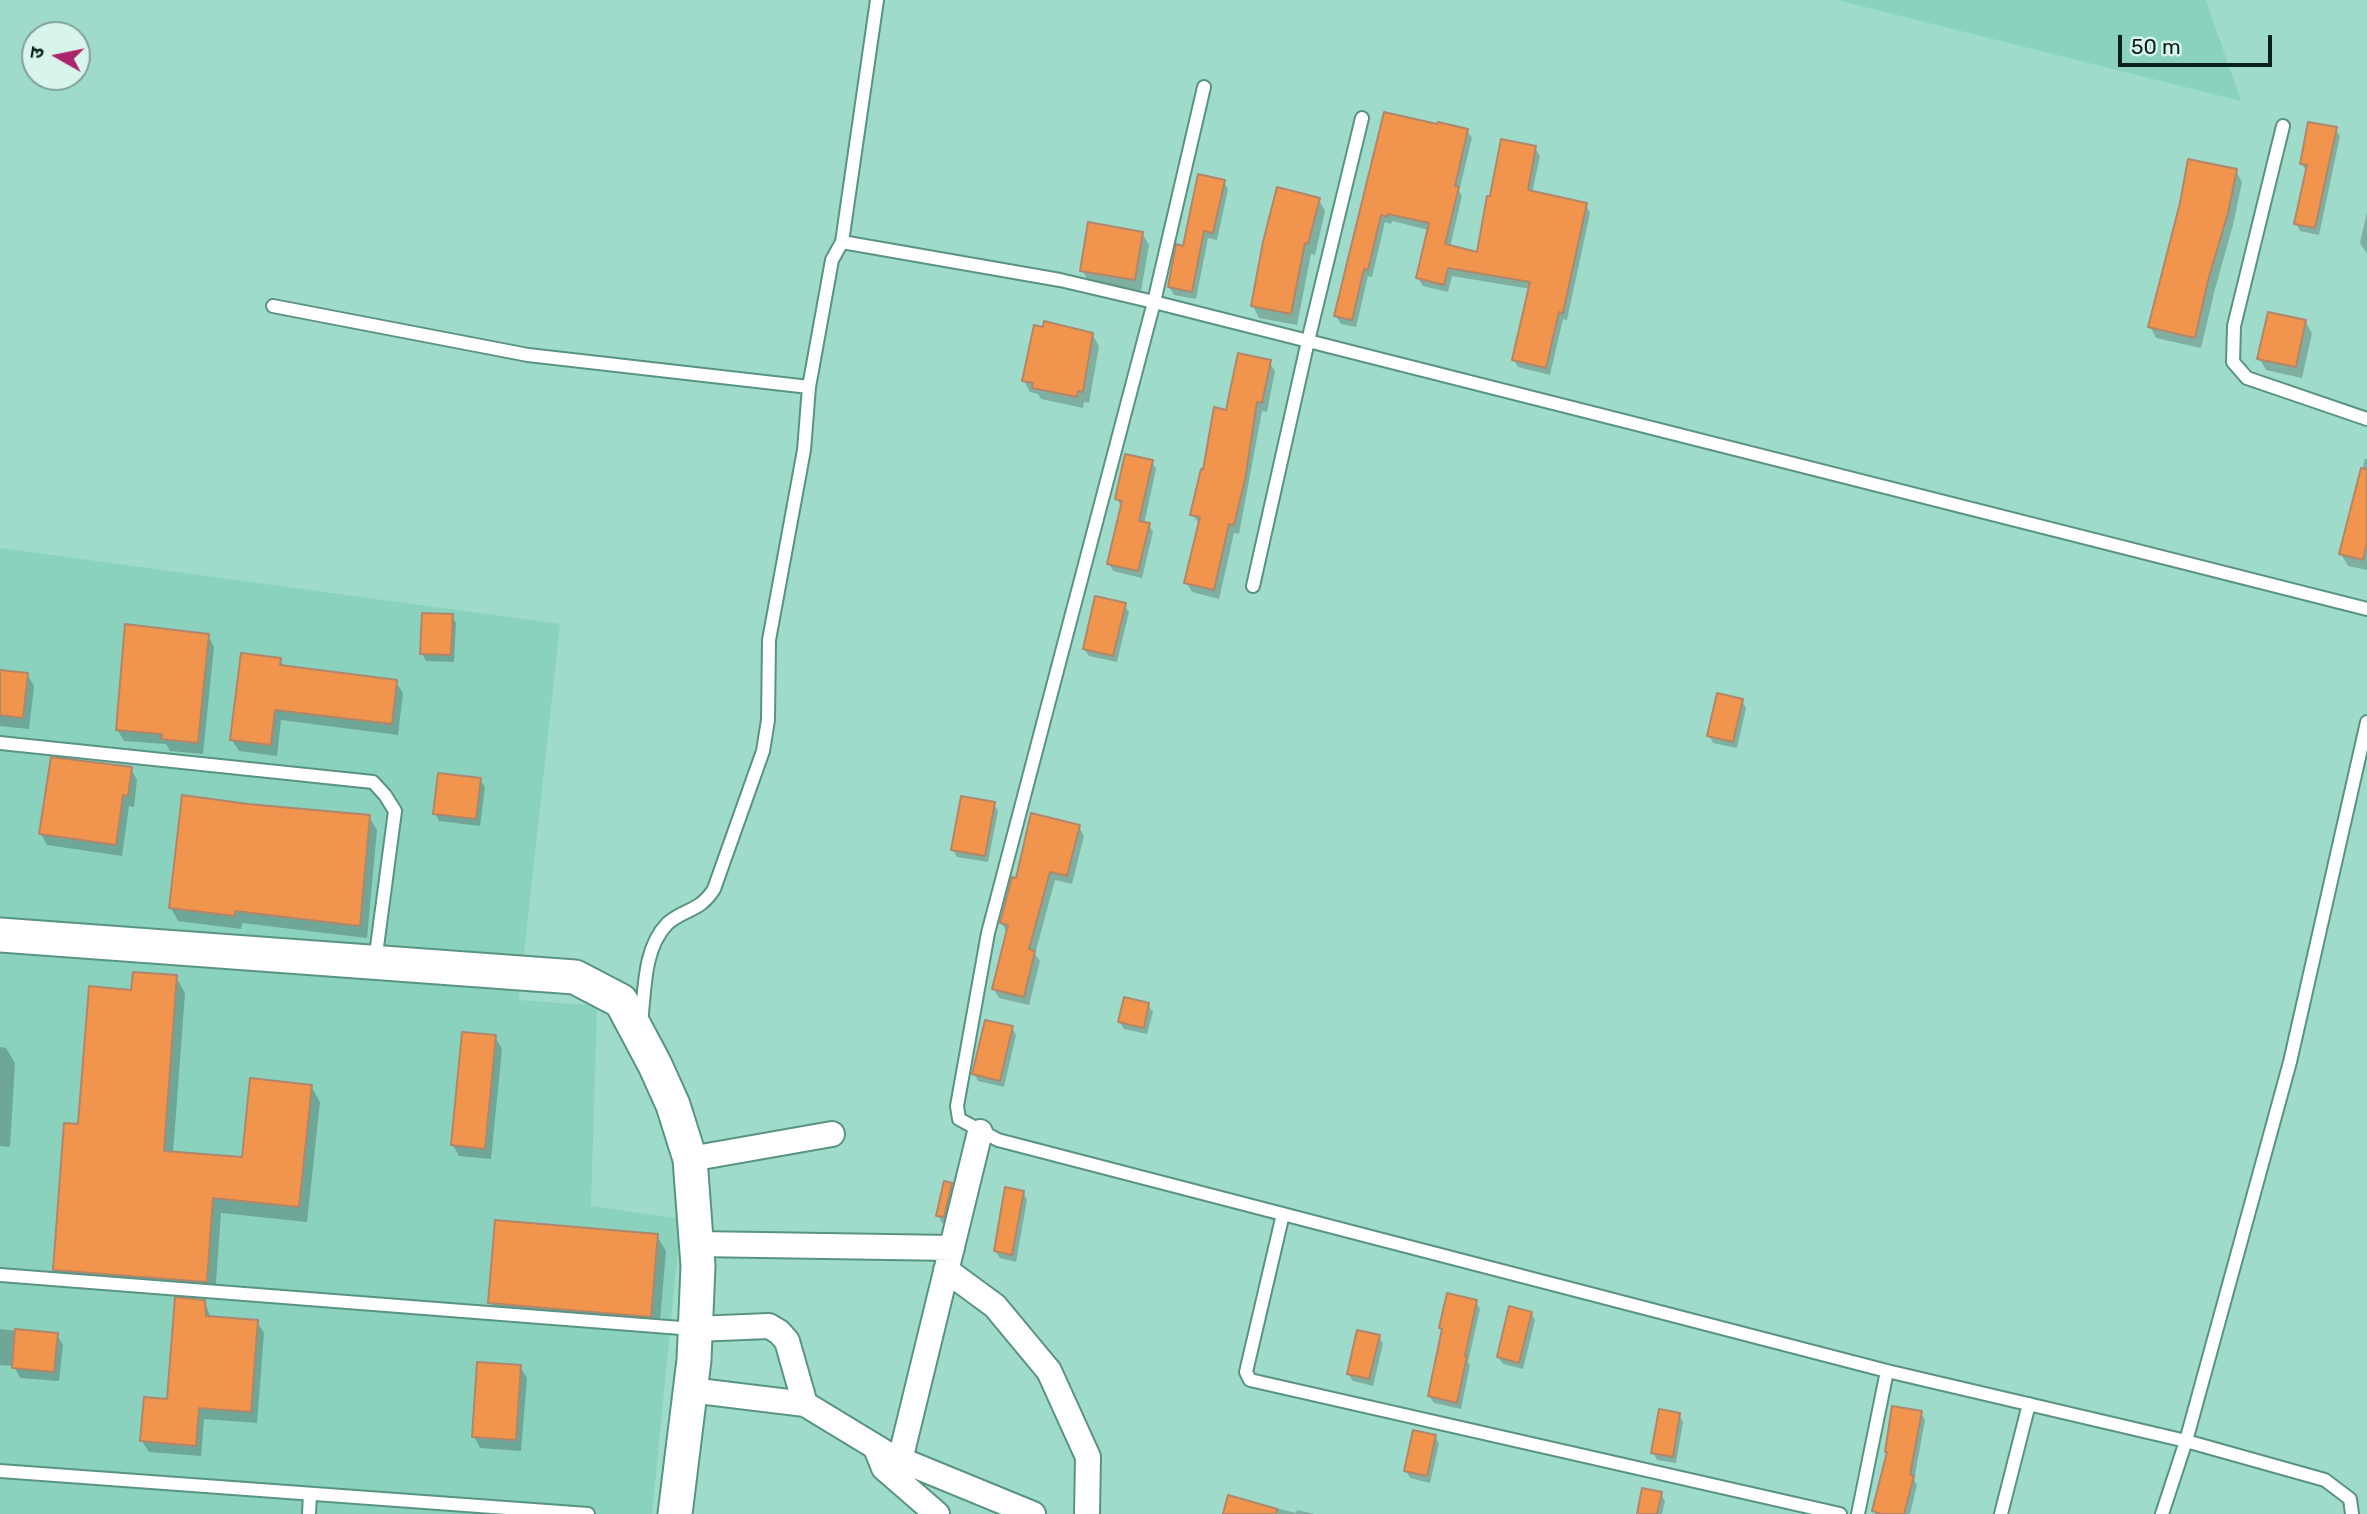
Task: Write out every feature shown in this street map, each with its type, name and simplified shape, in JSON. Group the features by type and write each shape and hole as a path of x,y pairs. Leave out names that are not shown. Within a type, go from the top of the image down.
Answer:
{"street":[{"path":"0,935 575,977 621,1001 673,1105 690,1160 697,1244 695,1329 676,1514"},
{"path":"900,1460 980,1132"},
{"path":"690,1160 832,1134"},
{"path":"697,1244 949,1259 995,1306 1049,1371 1088,1457 1087,1514"},
{"path":"695,1329 769,1326 779,1332 787,1341 805,1404"},
{"path":"690,1391 805,1404 900,1460 1033,1514"},
{"path":"876,1447 884,1468 937,1514"}],"lane":[{"path":"640,1035 648,963 657,939 668,923 706,902 714,889 763,751 768,720 769,640 804,450 809,387 832,260 842,242 877,0"},
{"path":"1203,87 1154,302 988,933 957,1106 959,1119 998,1140 1887,1371 2186,1441 2325,1480 2350,1499 2352,1514"},
{"path":"1253,586 1362,118"},
{"path":"2283,126 2234,326 2233,362 2247,378 2367,419"},
{"path":"842,242 1060,280 1154,302 2367,609"},
{"path":"273,306 527,355 809,387"},
{"path":"2162,1514 2186,1441 2290,1062 2367,722"},
{"path":"0,743 373,782 395,811 375,962"},
{"path":"1283,1214 1246,1372 1250,1381 1840,1514"},
{"path":"0,1275 695,1329"},
{"path":"1858,1514 1887,1371"},
{"path":"2001,1514 2029,1404"},
{"path":"0,1471 310,1493 498,1511 588,1514"},
{"path":"309,1514 310,1493"}],"shaded area":[{"path":"1837,0 2206,0 2241,101"},
{"path":"0,548 560,624 519,1000 597,1006 591,1206 681,1219 652,1514 0,1514"}],"building":[{"path":"1384,112 1468,129 1455,186 1459,187 1445,244 1477,252 1501,139 1536,146 1528,190 1587,203 1563,313 1559,312 1546,368 1512,360 1530,282 1448,268 1444,285 1416,278 1429,223 1388,214 1387,217 1381,215 1368,270 1364,269 1352,320 1334,316"},
{"path":"2308,122 2337,127 2315,228 2294,224 2307,165 2300,164"},
{"path":"2188,159 2237,169 2195,338 2148,327 2180,203"},
{"path":"1198,174 1225,180 1213,233 1204,231 1192,292 1168,287 1176,244 1183,246"},
{"path":"1277,187 1320,198 1308,244 1305,243 1291,314 1251,306"},
{"path":"1088,222 1143,232 1135,280 1080,271"},
{"path":"2268,312 2306,320 2296,367 2257,359"},
{"path":"1044,321 1093,333 1083,392 1078,391 1077,397 1032,388 1033,383 1022,381 1034,325 1043,327"},
{"path":"1238,353 1271,360 1262,403 1257,402 1245,480 1234,525 1229,524 1214,590 1184,583 1200,517 1190,515 1201,469 1203,470 1214,407 1226,410"},
{"path":"1125,454 1153,460 1139,521 1150,523 1138,571 1107,564 1122,501 1115,499"},
{"path":"2361,468 2367,469 2367,543 2363,560 2339,554"},
{"path":"1095,596 1126,603 1113,656 1083,649"},
{"path":"422,613 453,614 451,655 420,654"},
{"path":"125,624 209,634 198,743 161,739 162,734 116,730"},
{"path":"241,653 281,658 280,665 397,680 392,724 275,710 271,745 230,740"},
{"path":"0,670 28,673 23,718 0,715"},
{"path":"1717,693 1743,699 1733,742 1707,736"},
{"path":"51,757 132,767 128,796 123,795 116,845 39,834"},
{"path":"438,773 481,778 476,819 433,814"},
{"path":"182,795 370,815 360,926 235,911 235,916 169,908"},
{"path":"961,796 995,802 985,856 951,850"},
{"path":"1031,813 1080,825 1067,876 1050,872 1029,949 1035,951 1024,997 992,989 1008,925 1000,923 1012,877 1016,878"},
{"path":"133,972 177,975 164,1151 242,1157 250,1078 312,1085 299,1207 213,1198 207,1282 53,1270 64,1123 78,1124 89,986 131,990"},
{"path":"1124,997 1149,1003 1144,1028 1118,1022"},
{"path":"985,1020 1013,1026 1000,1081 972,1074"},
{"path":"462,1032 496,1035 485,1149 451,1145"},
{"path":"944,1181 952,1183 944,1217 936,1216"},
{"path":"1005,1187 1024,1191 1012,1255 994,1251"},
{"path":"495,1220 658,1234 651,1317 488,1303"},
{"path":"1447,1293 1477,1300 1457,1403 1428,1396"},
{"path":"175,1297 205,1300 206,1316 258,1320 251,1412 199,1408 196,1446 140,1441 144,1397 167,1399"},
{"path":"1509,1306 1532,1312 1519,1363 1497,1357"},
{"path":"15,1329 58,1333 54,1372 12,1368"},
{"path":"1357,1330 1380,1335 1369,1379 1347,1374"},
{"path":"477,1362 521,1365 516,1440 472,1437"},
{"path":"1892,1406 1922,1411 1910,1475 1914,1476 1904,1514 1872,1511 1887,1452"},
{"path":"1659,1409 1680,1413 1673,1457 1651,1453"},
{"path":"1413,1430 1436,1435 1427,1476 1404,1471"},
{"path":"1642,1488 1662,1492 1657,1514 1637,1514"},
{"path":"1228,1495 1277,1509 1276,1514 1223,1514"}]}
